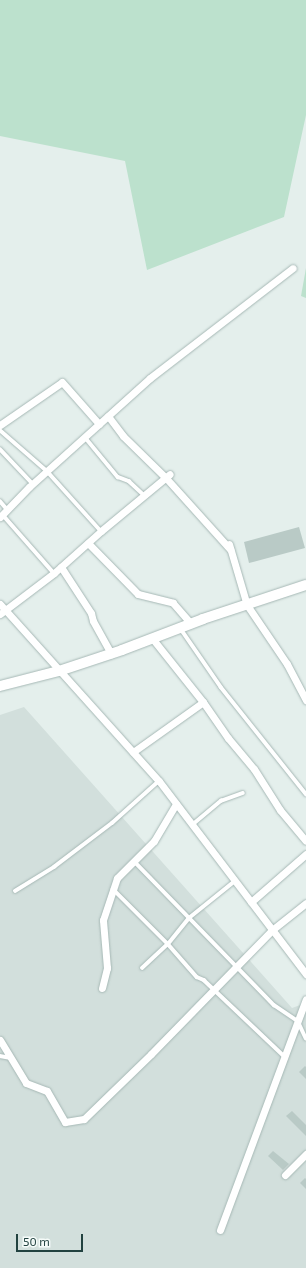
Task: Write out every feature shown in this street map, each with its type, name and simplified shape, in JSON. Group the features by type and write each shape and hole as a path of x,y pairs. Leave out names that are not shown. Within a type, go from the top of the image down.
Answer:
{"street":[{"path":"3,514 46,471 150,378 293,268"},
{"path":"0,425 62,382 99,424"},
{"path":"108,416 123,436 168,476 230,549"},
{"path":"3,613 54,573 101,531 168,476"},
{"path":"228,540 247,605 286,664 306,700"},
{"path":"88,543 138,594 173,603 191,624"},
{"path":"61,567 91,613 93,621 111,654"},
{"path":"0,686 111,654 191,624 306,585"},
{"path":"0,604 3,613 59,670 159,781 306,974"},
{"path":"152,638 203,702 228,738 254,769 280,810 306,841"},
{"path":"133,752 203,702"},
{"path":"102,988 107,968 103,920 117,878 154,841 176,804"},
{"path":"251,902 306,854"},
{"path":"0,1040 26,1083 47,1091 66,1122 84,1119 237,967 272,930 306,903"},
{"path":"220,1230 306,999"},
{"path":"285,1175 306,1154"}],"lane":[{"path":"0,430 46,471 101,531"},
{"path":"85,437 118,477 129,481 144,495"},
{"path":"0,450 33,484"},
{"path":"0,501 3,514 54,573"},
{"path":"180,628 221,687 306,794"},
{"path":"15,891 66,858 112,823 159,781"},
{"path":"192,824 222,801 244,793"},
{"path":"134,861 274,1004 298,1020 306,1038"},
{"path":"142,968 168,944 190,918 235,881"},
{"path":"113,890 168,944 197,977 204,980 285,1056"},
{"path":"0,1056 11,1058"}],"shaded area":[{"path":"24,707 292,1008 306,1003 306,1268 0,1268 0,715"}],"green space":[{"path":"0,0 306,0 306,115 284,217 147,270 125,161 0,136"},
{"path":"306,268 306,298 301,296"}],"building":[{"path":"299,527 305,548 249,563 244,542"},
{"path":"305,1066 306,1067 306,1079 299,1072"},
{"path":"292,1111 306,1125 306,1136 286,1116"},
{"path":"273,1151 289,1164 283,1170 268,1156"},
{"path":"305,1178 306,1179 306,1189 300,1183"}]}
